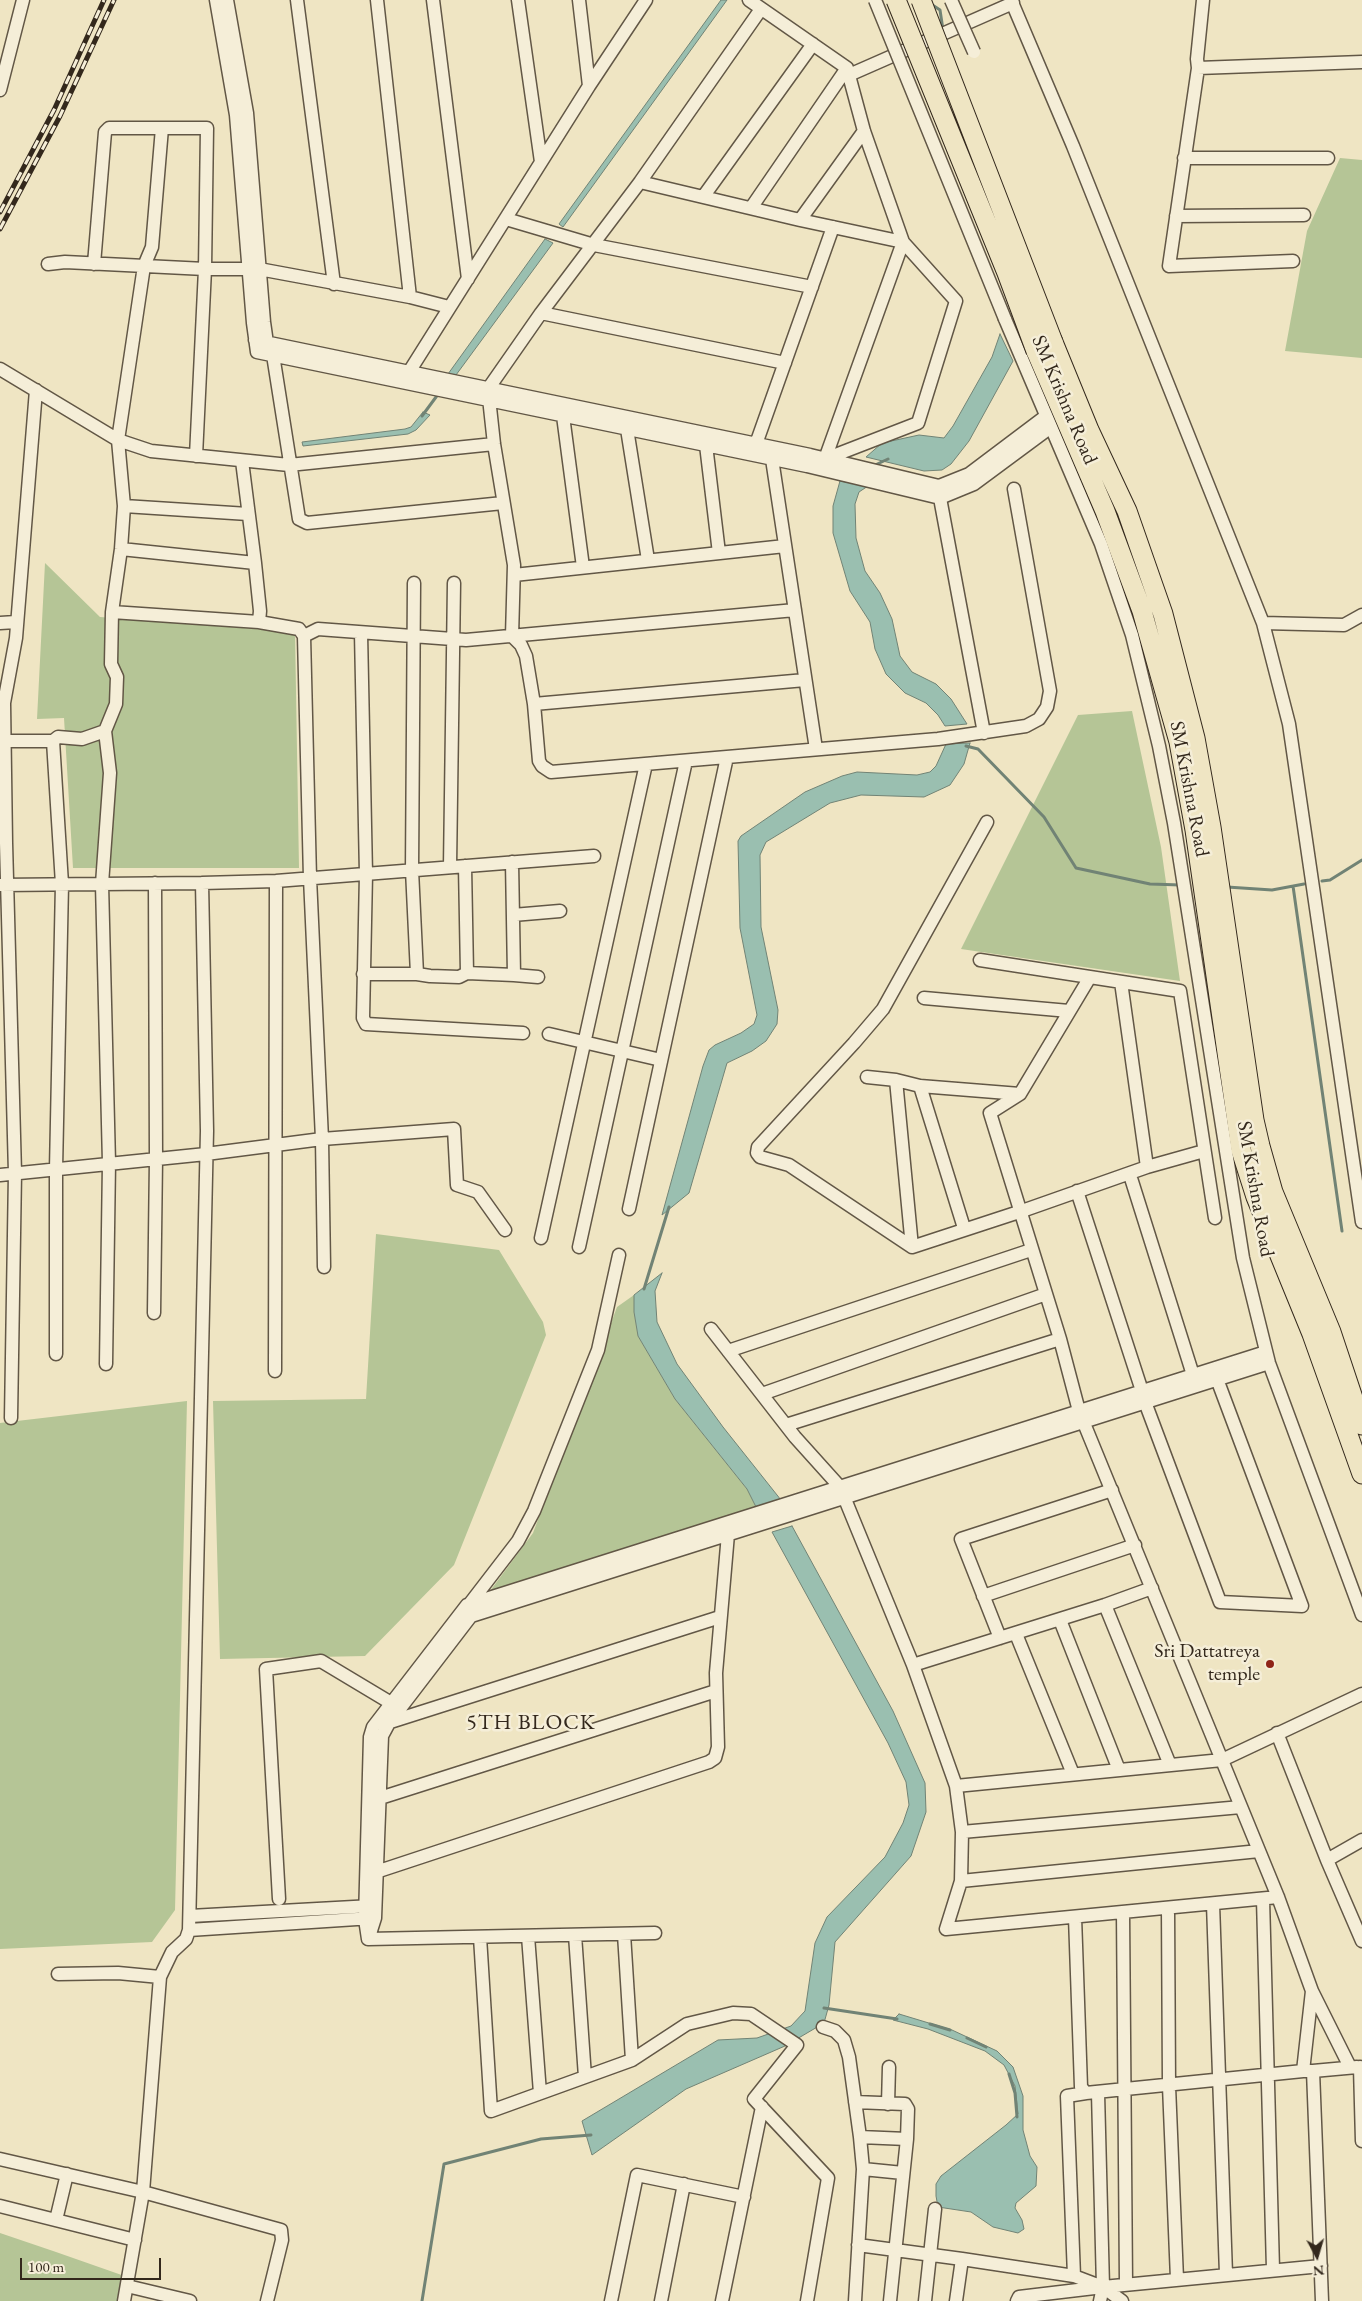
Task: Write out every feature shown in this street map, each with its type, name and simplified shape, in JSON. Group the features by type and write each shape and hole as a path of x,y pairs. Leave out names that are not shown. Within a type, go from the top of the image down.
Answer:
{"highway":[{"name":"SM Krishna Road","path":"896,0 1007,272 1036,351 1105,511 1187,740"},
{"name":"SM Krishna Road","path":"921,0 1089,430 1130,520 1163,614 1187,740 1214,969 1242,1150 1256,1197 1312,1334 1334,1370 1362,1425"},
{"name":"SM Krishna Road","path":"1334,1370 1362,1474"}],"street":[{"path":"0,90 23,0"},
{"path":"216,0 236,115 264,349 300,519 307,523 503,503"},
{"path":"228,0 247,113 254,269"},
{"path":"297,0 334,284"},
{"path":"377,0 410,297"},
{"path":"433,0 468,279"},
{"path":"518,0 541,162"},
{"path":"578,0 589,86"},
{"path":"409,372 589,86 646,0"},
{"path":"750,0 848,71 864,131 903,242 956,301 918,423 807,466"},
{"name":"SM Krishna Road","path":"875,0 1009,329 1101,544 1132,635 1159,746 1174,823 1214,969 1242,1249 1268,1358 1362,1615"},
{"path":"951,0 974,52"},
{"path":"1203,0 1197,59 1198,68 1169,266 1293,261"},
{"path":"751,208 848,71 1012,1 1085,174 1263,623 1288,724 1362,1222"},
{"path":"761,9 640,182 541,313 489,395 494,444 514,575 512,636 521,645 526,656 534,704 539,761 546,770 551,772 686,761 938,739 1026,726 1039,719 1047,707 1050,691 1014,489"},
{"path":"703,197 812,44"},
{"path":"1198,68 1362,62"},
{"path":"94,264 105,132 109,128 207,128 205,269 196,456"},
{"path":"106,1364 109,1163 107,1003 102,884 110,773 105,730 116,704 117,678 111,664 112,612 121,549 124,506 118,440 144,266 152,247 162,128"},
{"path":"800,220 864,131"},
{"path":"1184,158 1328,158"},
{"path":"640,182 903,242"},
{"path":"1176,216 1304,215"},
{"path":"506,219 594,244 812,287"},
{"path":"756,444 833,227"},
{"path":"825,459 903,242"},
{"path":"48,264 65,262 205,269 254,269 410,297 449,307"},
{"path":"541,313 785,363"},
{"path":"264,349 409,372 446,386"},
{"path":"264,349 489,395 756,444 939,486 969,474 1048,421"},
{"path":"0,369 118,440 151,451 289,465 494,444"},
{"path":"11,1418 15,1173 4,885 2,741 4,703 16,638 36,390"},
{"path":"489,395 562,416 807,466 940,498 974,484 1048,421"},
{"path":"562,416 583,567"},
{"path":"627,429 648,560"},
{"path":"706,445 719,553"},
{"path":"772,459 816,749"},
{"path":"242,461 255,563 260,611 259,622"},
{"path":"940,498 984,733"},
{"path":"124,506 248,514"},
{"path":"514,575 785,546"},
{"path":"121,549 255,563"},
{"path":"414,583 412,870 417,974"},
{"path":"450,867 454,583"},
{"path":"304,636 318,630 453,639 512,636 794,610"},
{"path":"112,612 259,622 299,629 304,636 310,878 322,1139 324,1267"},
{"path":"1263,623 1344,625 1362,615"},
{"path":"0,623 16,622"},
{"path":"361,632 366,874 362,1011 366,1024 523,1033"},
{"path":"534,704 805,680"},
{"path":"2,741 52,741 58,737 82,739 105,730"},
{"path":"52,741 62,884 56,1169 56,1354"},
{"path":"629,1209 727,757"},
{"path":"579,1247 686,761"},
{"path":"541,1238 646,764"},
{"path":"912,1247 788,1165 760,1157 757,1153 758,1147 883,1009 987,822"},
{"path":"4,885 276,881 594,856"},
{"path":"512,862 514,975"},
{"path":"464,866 467,973"},
{"path":"275,1371 276,881"},
{"path":"154,1313 156,1159 155,883"},
{"path":"124,2301 143,2192 160,1977 172,1952 186,1939 190,1916 206,1154 202,883"},
{"path":"513,915 560,911"},
{"path":"980,960 1180,991 1215,1218"},
{"path":"363,974 417,974 459,977 467,973 538,977"},
{"path":"1090,977 1020,1094 990,1113 1022,1211 1031,1250 1060,1339 1081,1417 1278,1897 1312,1992 1357,2067 1362,2140"},
{"path":"1121,982 1147,1167"},
{"path":"924,998 1069,1012"},
{"path":"549,1034 661,1060"},
{"path":"867,1077 896,1080 920,1086 1020,1094"},
{"path":"896,1080 912,1247"},
{"path":"920,1086 964,1228"},
{"path":"0,1175 206,1154 322,1139 454,1129 457,1185 478,1192 505,1230"},
{"path":"912,1247 964,1228 1130,1175 1147,1167 1204,1151"},
{"path":"1130,1175 1193,1375"},
{"path":"1077,1191 1144,1397 1220,1602 1302,1606 1217,1379"},
{"path":"728,1351 1031,1250"},
{"path":"370,1912 376,1872 382,1736 389,1723 518,1541 534,1511 598,1350 619,1255"},
{"path":"762,1394 1046,1294"},
{"path":"711,1330 842,1492 912,1666 956,1786 962,1832 961,1881 946,1929 1278,1897"},
{"path":"786,1425 1060,1339"},
{"path":"1144,1397 1193,1375 1268,1358"},
{"path":"655,1933 368,1939 370,1912 370,1737 373,1727 469,1611 1144,1397 1217,1379 1268,1358"},
{"path":"1000,1638 961,1539 1112,1490"},
{"path":"469,1611 728,1534 842,1492"},
{"path":"376,1872 709,1762 715,1758 718,1747 716,1691 720,1617 728,1534"},
{"path":"983,1596 1135,1545"},
{"path":"912,1666 1060,1620 1152,1588"},
{"path":"1105,1605 1170,1765"},
{"path":"373,1727 720,1617"},
{"path":"1060,1620 1119,1770"},
{"path":"1016,1634 1073,1774"},
{"path":"279,1899 266,1669 321,1661 391,1703"},
{"path":"380,1798 716,1691"},
{"path":"956,1786 1222,1760 1362,1694"},
{"path":"1277,1733 1327,1860 1362,1941"},
{"path":"962,1832 1241,1806"},
{"path":"1327,1860 1362,1840"},
{"path":"961,1881 1259,1851"},
{"path":"1263,1899 1273,2270"},
{"path":"1213,1904 1226,2274"},
{"path":"1168,1908 1170,2086 1178,2279"},
{"path":"190,1916 370,1912"},
{"path":"189,1930 370,1912"},
{"path":"1122,1912 1126,2284"},
{"path":"1075,1917 1081,2087 1092,2093"},
{"path":"624,1934 632,2060"},
{"path":"575,1935 586,2077"},
{"path":"528,1936 540,2093"},
{"path":"480,1937 491,2111 632,2060 687,2024 733,2013 751,2014 797,2045 754,2099 828,2178 808,2301"},
{"path":"58,1974 118,1973 160,1977"},
{"path":"1312,1992 1308,2071 1322,2301"},
{"path":"823,2027 835,2031 844,2040 849,2057 860,2136 862,2169 855,2301"},
{"path":"888,2104 890,2066"},
{"path":"1074,2276 1067,2096 1357,2067"},
{"path":"1092,2093 1103,2287 1100,2301"},
{"path":"855,2102 905,2104 908,2108 907,2139 890,2301"},
{"path":"722,2301 762,2107"},
{"path":"860,2136 907,2139"},
{"path":"0,2159 143,2192 281,2230 282,2240 267,2301"},
{"path":"862,2169 903,2173"},
{"path":"56,2220 67,2174"},
{"path":"610,2301 637,2175 744,2197"},
{"path":"662,2301 684,2184"},
{"path":"0,2206 135,2240"},
{"path":"925,2301 935,2209"},
{"path":"858,2245 931,2253 1074,2276 1103,2287 1122,2301"},
{"path":"956,2301 962,2259"},
{"path":"1017,2301 1018,2297 1126,2284 1321,2266"},
{"path":"128,2286 190,2301"}],"shaded area":[{"path":"721,0 727,0 563,227 559,224"},
{"path":"1340,158 1362,160 1362,358 1285,351 1307,231"},
{"path":"545,239 553,243 456,375 448,374"},
{"path":"1000,334 1013,361 969,441 951,464 942,470 924,471 866,457 882,443 919,435 944,438 953,426 992,357"},
{"path":"423,412 430,415 416,430 408,434 303,446 302,442 405,429 411,427"},
{"path":"840,481 868,486 859,492 855,504 856,538 865,571 880,593 892,619 900,656 912,672 936,684 951,699 967,724 945,726 938,715 926,703 905,693 886,674 875,649 870,622 850,591 833,533 833,506"},
{"path":"45,563 100,617 295,632 299,868 73,868 64,718 37,719"},
{"path":"1132,711 1161,847 1180,981 961,949 1078,715"},
{"path":"970,743 964,764 950,785 924,797 861,795 830,803 766,842 760,855 761,927 778,1010 777,1024 766,1041 752,1051 727,1063 689,1193 662,1215 709,1050 754,1024 757,1015 740,928 738,841 741,836 805,792 842,776 857,772 917,775 930,772 936,766 946,744"},
{"path":"376,1234 499,1250 543,1322 546,1335 454,1565 365,1656 220,1659 213,1401 366,1399"},
{"path":"662,1273 655,1291 657,1322 677,1364 723,1427 781,1500 756,1507 747,1489 675,1399 638,1336 634,1312 634,1295"},
{"path":"634,1295 634,1312 638,1336 675,1399 747,1489 756,1507 490,1591 533,1533 617,1307"},
{"path":"187,1401 175,1910 152,1942 0,1949 0,1423"},
{"path":"792,1526 893,1711 925,1783 926,1812 911,1856 835,1942 829,2005 824,2023 785,2046 686,2089 592,2155 582,2121 718,2040 757,2038 791,2026 805,2011 815,1943 827,1917 885,1857 903,1823 909,1805 906,1782 888,1743 772,1532"},
{"path":"899,2014 952,2030 997,2051 1013,2067 1023,2096 1023,2130 1030,2156 1037,2167 1036,2186 1016,2203 1015,2208 1022,2220 1024,2229 1018,2233 993,2227 971,2212 938,2207 936,2196 936,2184 941,2176 1018,2114 1015,2086 1004,2065 985,2051 928,2029 893,2020"},
{"path":"0,2233 133,2279 119,2301 0,2301"}],"waterway":[{"path":"931,4 940,10 943,30"},
{"path":"422,416 439,393"},
{"path":"873,466 888,459"},
{"path":"966,746 978,749 1044,817 1076,868 1150,884 1181,885"},
{"path":"1322,881 1330,880 1362,860"},
{"path":"1227,887 1272,890 1304,884"},
{"path":"1293,886 1342,1231"},
{"path":"644,1289 669,1207"},
{"path":"824,2008 897,2019"},
{"path":"930,2024 950,2030"},
{"path":"967,2038 986,2047"},
{"path":"1009,2074 1015,2093 1017,2117"},
{"path":"422,2301 444,2164 541,2139 591,2135"}],"railway":[{"path":"0,212 54,110 104,0"},
{"path":"0,229 60,116 114,0"}],"place":[{"name":"Sri Dattatreya temple","path":"1270,1664"}],"district":[{"name":"5TH BLOCK","path":"531,1723"}]}
